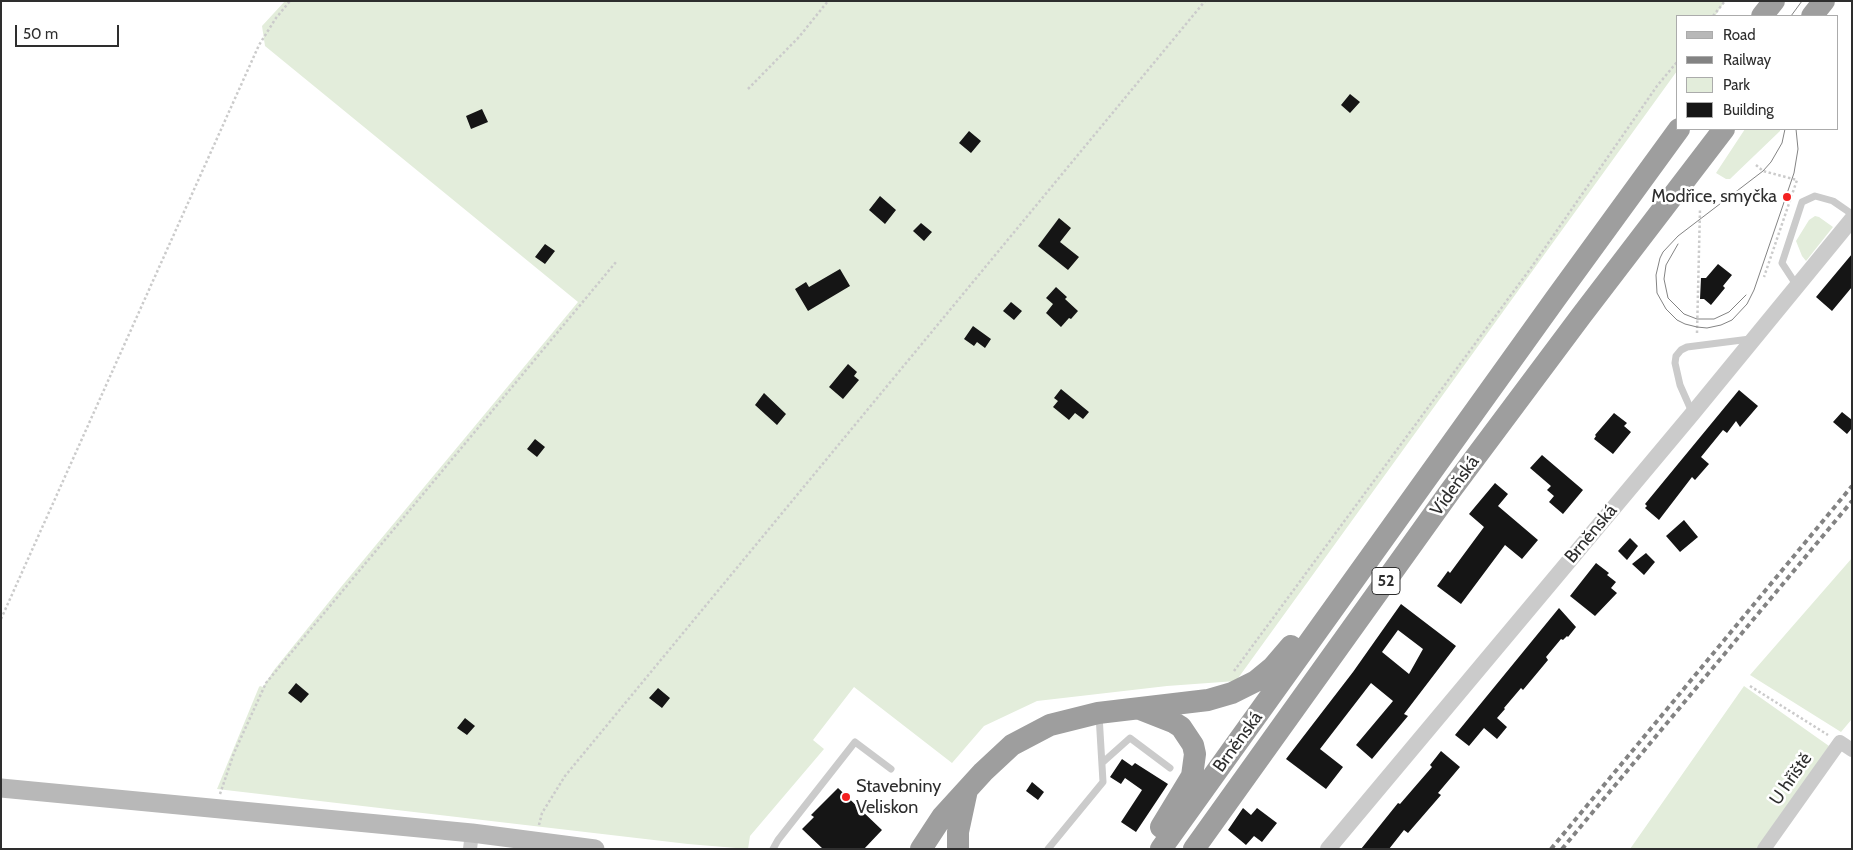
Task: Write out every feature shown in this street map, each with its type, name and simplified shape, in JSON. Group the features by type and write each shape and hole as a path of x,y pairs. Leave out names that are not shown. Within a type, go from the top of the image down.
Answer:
{"highway":[{"path":"1754,15 1759,1"},
{"path":"1763,15 1774,1"},
{"path":"1813,15 1824,1"},
{"name":"Vídeňská","path":"1349,587 1678,130"},
{"name":"Vídeňská","path":"1194,849 1451,490 1723,130"},
{"path":"921,849 942,817 983,772 1012,745 1050,725 1098,713 1208,700 1245,688 1273,667 1308,623 1349,587"},
{"name":"Brněnská","path":"1161,849 1349,587"},
{"path":"1139,708 1173,722 1181,728 1190,739 1195,754 1192,776 1147,849"},
{"path":"958,849 958,832 967,789"}],"main road":[{"path":"1,788 221,808 471,841 535,840 595,849"}],"street":[{"name":"Brněnská","path":"1328,849 1693,413 1752,338 1852,219"},
{"name":"U hřiště","path":"1764,849 1846,746"}],"lane":[{"path":"1797,286 1782,263 1802,202 1814,196 1833,201 1852,214"},
{"path":"1693,413 1680,386 1675,363 1676,356 1681,350 1688,347 1752,338"},
{"path":"1048,849 1103,782 1098,713"},
{"path":"1102,763 1130,738 1170,768"},
{"path":"773,849 778,840 855,742 891,769"}],"path":[{"path":"1,619 259,45 276,18 290,1"},
{"path":"748,90 799,37 828,1"},
{"path":"535,840 542,814 565,776 1205,1"},
{"path":"1714,15 1725,1"},
{"path":"1231,674 1532,265 1657,86 1676,63"},
{"path":"1756,165 1762,171 1797,180 1764,277"},
{"path":"1697,334 1700,209"},
{"path":"221,808 220,794 234,753 266,683 616,262"},
{"path":"1750,686 1846,746"}],"green space":[{"path":"285,1 1725,1 1716,15 1676,15 1676,72 1236,681 1167,686 1037,701 984,726 952,763 854,687 813,740 824,749 750,836 748,849 688,844 217,789 259,687 263,687 274,670 341,587 578,302 265,46 262,26"},
{"path":"1744,130 1780,130 1730,179 1726,179 1716,173"},
{"path":"1815,216 1833,227 1806,261 1796,241 1809,220"},
{"path":"1852,558 1852,719 1841,732 1750,675"},
{"path":"1744,686 1829,746 1758,849 1630,849"}],"building":[{"path":"1350,94 1360,102 1350,113 1341,105"},
{"path":"482,109 488,122 471,129 466,116"},
{"path":"969,131 981,141 971,153 959,143"},
{"path":"880,196 896,210 885,224 869,210"},
{"path":"1059,218 1071,228 1060,242 1079,257 1068,270 1038,246"},
{"path":"921,223 932,232 924,241 913,231"},
{"path":"545,244 555,251 545,264 535,257"},
{"path":"1852,254 1852,287 1832,311 1816,297"},
{"path":"1718,264 1732,275 1723,286 1725,288 1711,305 1704,299 1700,299 1701,278 1706,278"},
{"path":"840,269 850,286 808,311 795,289 806,282 809,287"},
{"path":"1056,287 1078,311 1061,327 1046,313 1053,304 1046,298"},
{"path":"1011,302 1022,311 1014,320 1003,311"},
{"path":"973,326 991,339 985,348 977,342 974,346 964,339"},
{"path":"848,364 857,372 854,376 859,380 843,399 829,387"},
{"path":"1061,389 1089,412 1083,419 1075,413 1069,420 1053,407 1058,401 1054,398"},
{"path":"1739,390 1758,406 1740,427 1736,421 1727,433 1723,430 1701,457 1709,464 1695,480 1692,477 1659,520 1645,508 1647,506 1645,504"},
{"path":"764,393 786,414 777,425 755,405"},
{"path":"1842,412 1852,420 1852,428 1847,434 1833,422"},
{"path":"1614,413 1627,423 1624,426 1631,432 1613,454 1594,439 1595,435"},
{"path":"535,439 545,447 537,457 527,449"},
{"path":"1542,455 1583,490 1563,514 1549,502 1554,496 1547,490 1551,486 1530,468"},
{"path":"1495,483 1508,494 1498,506 1538,540 1522,559 1505,545 1461,604 1437,586 1448,571 1450,573 1484,527 1469,514"},
{"path":"1684,520 1698,537 1680,552 1666,536"},
{"path":"1630,538 1638,546 1627,560 1618,551"},
{"path":"1646,553 1655,562 1644,575 1632,564"},
{"path":"1596,563 1609,573 1607,575 1616,582 1611,588 1617,593 1595,616 1570,596"},
{"path":"1401,604 1456,646 1404,714 1408,716 1372,759 1356,745 1393,701 1371,683 1320,749 1343,767 1326,789 1286,759 1353,672","holes":["1398,630 1423,649 1409,674 1382,652"]},
{"path":"1559,608 1576,627 1568,637 1563,640 1561,639 1546,657 1548,660 1523,690 1521,688 1504,708 1497,718 1507,727 1497,739 1484,728 1469,746 1455,735"},
{"path":"296,683 309,694 301,703 288,693"},
{"path":"658,688 670,698 662,708 649,698"},
{"path":"465,718 475,726 467,735 457,728"},
{"path":"1441,751 1460,767 1438,793 1441,795 1408,833 1404,830 1389,849 1361,849 1398,803 1400,804 1432,767 1430,765"},
{"path":"1122,759 1132,766 1135,763 1168,784 1136,832 1121,822 1142,790 1125,778 1121,784 1110,777"},
{"path":"1032,782 1044,792 1038,800 1026,791"},
{"path":"838,788 882,830 864,849 823,849 802,829 814,817 811,815"},
{"path":"1243,808 1251,815 1257,808 1277,823 1262,842 1254,836 1246,845 1228,830"}],"tram line":[{"path":"1792,15 1802,1"},
{"path":"1785,130 1782,143 1771,162 1763,171 1678,236 1663,252 1656,275 1657,293 1666,309 1677,320 1697,327 1707,328 1721,325 1732,320 1747,304 1754,290 1794,173 1798,149 1796,130"},
{"path":"1678,244 1666,265 1664,279 1668,298 1684,314 1697,319 1714,319 1729,312 1746,295"}],"railway":[{"path":"1551,849 1852,486"},
{"path":"1562,849 1852,501"}],"place":[{"name":"Modřice, smyčka","path":"1787,197"},
{"name":"Stavebniny Veliskon","path":"846,797"}]}
